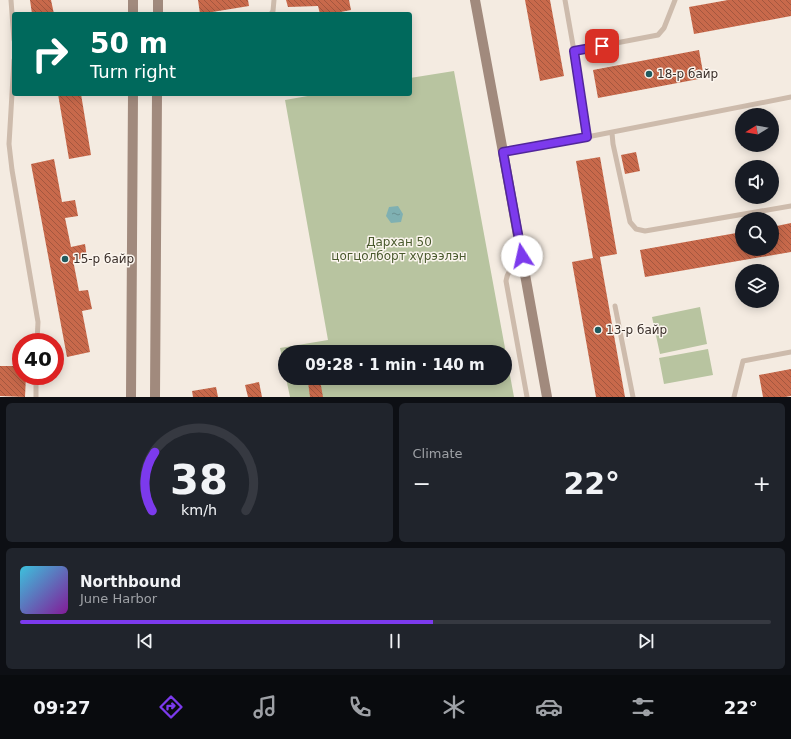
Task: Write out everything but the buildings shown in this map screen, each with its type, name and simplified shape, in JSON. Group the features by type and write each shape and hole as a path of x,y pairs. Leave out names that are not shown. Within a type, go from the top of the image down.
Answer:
{"main road":[{"path":"133,0 133,12"},
{"path":"158,0 158,12"},
{"path":"475,0 547,397"},
{"path":"132,397 133,96"},
{"path":"155,397 157,96"}],"lane":[{"path":"11,0 12,13"},
{"path":"272,12 274,0"},
{"path":"565,0 587,137"},
{"path":"574,51 658,35 664,28 675,0"},
{"path":"12,96 10,144 12,170 38,322 37,333"},
{"path":"503,152 612,133 791,97"},
{"path":"612,133 613,144 630,222 636,229 645,231 791,206"},
{"path":"522,256 509,271 506,281 527,397"},
{"path":"615,306 633,397"},
{"path":"734,397 743,361 791,352"},
{"path":"36,385 36,397"}],"green space":[{"name":"Дархан 50 цогцолборт хүрээлэн","path":"454,71 504,345 298,345 328,340 285,100 308,96 412,96 412,78"},
{"path":"700,307 707,344 660,354 652,317"},
{"path":"708,349 713,375 664,384 659,358"},
{"name":"Дархан 50 цогцолборт хүрээлэн","path":"287,385 512,385 514,397 290,397"}],"water":[{"path":"398,206 403,214 401,222 391,223 386,216 389,207"}],"place":[{"name":"18-р байр","path":"649,74"},
{"name":"15-р байр","path":"65,259"},
{"name":"13-р байр","path":"598,330"}],"route":[{"path":"522,256 503,152 587,137 574,51 602,46"}]}
